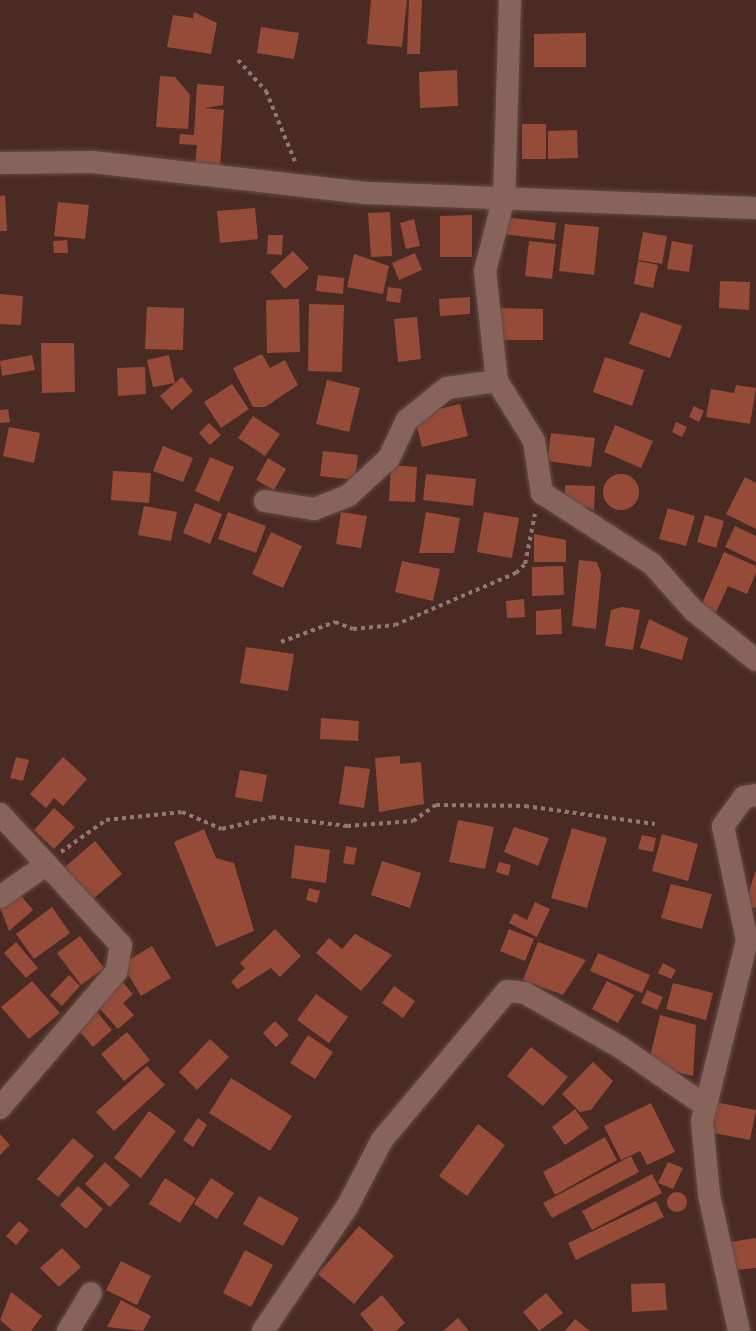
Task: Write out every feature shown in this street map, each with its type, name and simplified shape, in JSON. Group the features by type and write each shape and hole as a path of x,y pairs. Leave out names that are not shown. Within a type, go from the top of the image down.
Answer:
{"street":[{"path":"510,0 504,197 485,271 497,381 534,441 542,493 652,564 694,611 756,660"},
{"path":"0,163 93,162 304,181 365,193 756,208"},
{"path":"265,501 314,509 348,496 389,458 407,420 447,388 497,381"},
{"path":"739,1331 709,1194 703,1104 747,940 723,826 744,797 756,795"},
{"path":"0,814 121,945 116,972 0,1108"},
{"path":"0,897 47,864"},
{"path":"263,1331 347,1207 382,1140 507,991 525,993 620,1047 703,1104"},
{"path":"68,1331 91,1293"}],"path":[{"path":"238,60 266,91 304,181"},
{"path":"281,642 335,622 353,629 395,625 516,573 525,564 542,493"},
{"path":"47,864 106,820 182,812 222,829 272,817 347,826 413,821 436,805 525,806 655,824"}],"building":[{"path":"371,0 407,0 402,47 367,44"},
{"path":"409,0 422,0 420,54 407,54"},
{"path":"194,12 217,23 211,54 167,47 173,15 193,18"},
{"path":"261,27 299,33 294,59 257,53"},
{"path":"586,33 586,67 534,67 534,34"},
{"path":"457,70 458,106 420,108 419,72"},
{"path":"160,76 175,77 190,95 188,129 156,127"},
{"path":"197,84 224,86 223,105 204,108 224,110 220,167 195,165 197,145 179,144 180,134 194,135"},
{"path":"522,124 546,124 546,159 522,159"},
{"path":"577,130 578,158 548,159 548,131"},
{"path":"5,195 7,231 0,231 0,196"},
{"path":"58,202 89,205 85,239 54,236"},
{"path":"255,208 258,239 220,243 217,211"},
{"path":"390,212 392,256 371,257 368,213"},
{"path":"472,215 472,257 440,257 440,216"},
{"path":"504,217 556,223 554,240 502,234"},
{"path":"414,219 420,246 406,249 400,223"},
{"path":"565,224 599,227 594,275 559,271"},
{"path":"643,232 667,236 662,264 638,260"},
{"path":"268,235 283,235 282,255 267,254"},
{"path":"67,240 68,253 54,253 53,241"},
{"path":"529,241 556,244 552,279 525,276"},
{"path":"672,241 693,245 689,272 667,269"},
{"path":"293,251 309,268 285,289 270,272"},
{"path":"415,253 422,270 399,280 392,263"},
{"path":"354,254 389,266 383,294 347,287"},
{"path":"638,261 658,265 653,288 634,284"},
{"path":"318,275 344,278 343,294 316,291"},
{"path":"720,281 750,282 749,310 719,308"},
{"path":"388,287 402,289 400,303 386,301"},
{"path":"0,294 23,296 21,325 0,324"},
{"path":"470,297 470,314 440,316 439,299"},
{"path":"299,299 300,352 267,353 266,300"},
{"path":"309,304 344,305 342,372 308,371"},
{"path":"147,307 184,308 183,350 145,349"},
{"path":"496,308 543,309 543,340 495,340"},
{"path":"641,312 682,326 670,358 629,344"},
{"path":"417,317 421,359 398,362 394,319"},
{"path":"41,343 74,343 75,392 42,393"},
{"path":"262,354 270,368 285,360 298,385 265,407 253,407 233,368"},
{"path":"32,355 35,370 2,376 0,361"},
{"path":"169,355 175,383 153,387 147,360"},
{"path":"605,357 644,370 632,406 593,392"},
{"path":"145,367 146,394 118,396 117,368"},
{"path":"182,377 193,391 172,410 160,396"},
{"path":"327,380 360,388 349,432 316,424"},
{"path":"232,384 249,409 221,428 204,402"},
{"path":"736,385 756,388 750,424 706,417 711,389 734,393"},
{"path":"460,404 468,436 422,447 414,415"},
{"path":"694,406 704,411 699,422 689,417"},
{"path":"8,409 10,422 0,423 0,410"},
{"path":"253,416 280,434 265,456 238,438"},
{"path":"676,422 687,427 682,437 672,432"},
{"path":"209,423 221,435 210,445 199,433"},
{"path":"615,425 653,441 641,468 604,452"},
{"path":"9,427 40,433 34,463 3,456"},
{"path":"551,433 595,438 591,467 547,461"},
{"path":"163,446 193,458 183,482 153,471"},
{"path":"323,451 358,455 355,480 320,476"},
{"path":"210,457 234,467 219,502 195,491"},
{"path":"268,458 286,469 274,490 256,480"},
{"path":"391,465 417,467 415,502 389,501"},
{"path":"113,471 151,473 149,503 111,500"},
{"path":"426,474 476,479 473,506 423,500"},
{"path":"621,474 633,480 639,492 633,504 621,510 609,504 603,492 609,480"},
{"path":"745,477 756,483 756,529 726,514"},
{"path":"565,485 595,486 594,510 565,500"},
{"path":"195,503 222,514 210,544 183,533"},
{"path":"144,506 177,512 171,541 138,535"},
{"path":"668,508 695,516 686,546 659,539"},
{"path":"228,512 266,526 256,553 218,539"},
{"path":"341,512 367,516 361,548 336,544"},
{"path":"426,512 460,518 454,553 419,553"},
{"path":"484,512 519,518 512,558 477,552"},
{"path":"705,515 724,521 716,548 697,542"},
{"path":"735,526 756,536 756,562 725,547"},
{"path":"271,532 302,546 283,588 252,574"},
{"path":"534,534 566,540 566,562 534,562"},
{"path":"724,552 756,566 756,573 747,594 728,586 714,617 699,611"},
{"path":"579,560 597,562 601,574 596,629 572,626"},
{"path":"402,561 440,569 433,601 395,592"},
{"path":"563,566 564,595 532,596 532,567"},
{"path":"524,599 525,617 507,618 506,601"},
{"path":"622,607 640,610 633,650 605,646 611,610"},
{"path":"561,609 562,634 536,635 536,611"},
{"path":"649,619 688,638 682,660 640,648"},
{"path":"246,647 294,654 288,691 240,683"},
{"path":"321,718 359,721 358,741 320,739"},
{"path":"400,756 400,764 421,762 424,804 379,812 375,758"},
{"path":"16,757 29,760 23,781 10,778"},
{"path":"63,757 87,779 63,806 54,798 46,808 30,794"},
{"path":"345,766 370,769 364,808 339,804"},
{"path":"240,770 267,775 262,802 235,797"},
{"path":"54,808 75,827 54,849 34,830"},
{"path":"458,820 494,827 485,869 449,862"},
{"path":"514,827 549,838 538,866 504,852"},
{"path":"572,828 607,838 587,908 551,898"},
{"path":"204,829 216,858 234,863 254,931 216,947 174,842"},
{"path":"662,834 698,844 688,881 652,871"},
{"path":"642,835 656,838 653,852 638,849"},
{"path":"95,841 122,874 93,899 65,867"},
{"path":"295,845 330,850 326,883 291,878"},
{"path":"346,846 357,848 354,865 343,863"},
{"path":"382,861 421,873 410,908 371,895"},
{"path":"499,862 511,865 508,876 496,872"},
{"path":"756,872 756,908 745,905"},
{"path":"671,884 712,894 702,929 661,918"},
{"path":"309,888 320,891 317,903 306,900"},
{"path":"18,892 33,910 9,931 0,907"},
{"path":"535,902 550,909 537,937 509,923 514,913 527,920"},
{"path":"52,907 70,933 34,959 16,934"},
{"path":"275,929 301,956 280,977 271,968 238,989 231,982 245,968 240,963"},
{"path":"509,929 534,939 525,961 500,951"},
{"path":"355,934 392,955 361,991 316,953 329,938 342,949"},
{"path":"80,936 104,968 81,985 57,953"},
{"path":"16,942 38,968 26,978 4,953"},
{"path":"538,942 586,960 563,995 523,980"},
{"path":"152,946 171,978 141,996 122,964"},
{"path":"598,953 650,975 642,993 590,971"},
{"path":"663,963 676,970 671,979 658,973"},
{"path":"69,975 80,986 62,1006 50,995"},
{"path":"119,978 133,994 123,1003 134,1015 118,1029 93,1001"},
{"path":"32,981 60,1013 29,1039 1,1007"},
{"path":"607,981 634,995 618,1023 592,1009"},
{"path":"673,983 713,993 706,1020 666,1009"},
{"path":"394,986 415,1001 403,1018 382,1003"},
{"path":"647,990 663,997 657,1010 641,1003"},
{"path":"316,994 348,1017 329,1043 297,1020"},
{"path":"96,1011 112,1030 93,1047 76,1027"},
{"path":"660,1015 696,1025 693,1076 648,1065"},
{"path":"275,1021 289,1035 276,1047 263,1033"},
{"path":"127,1032 150,1060 124,1081 101,1054"},
{"path":"308,1035 333,1052 315,1079 290,1063"},
{"path":"210,1039 229,1057 197,1090 179,1072"},
{"path":"531,1047 568,1077 543,1106 507,1076"},
{"path":"593,1062 613,1081 591,1110 580,1112 562,1094"},
{"path":"147,1066 165,1085 114,1131 96,1112"},
{"path":"231,1078 292,1116 270,1151 209,1113"},
{"path":"715,1102 756,1110 750,1140 709,1132"},
{"path":"651,1103 675,1152 647,1165 640,1151 621,1160 604,1126"},
{"path":"575,1109 589,1128 565,1145 552,1127"},
{"path":"149,1111 176,1131 141,1178 114,1158"},
{"path":"198,1118 207,1125 193,1147 183,1140"},
{"path":"478,1124 505,1145 467,1196 439,1176"},
{"path":"0,1134 10,1145 0,1155"},
{"path":"605,1137 617,1160 555,1195 543,1172"},
{"path":"73,1138 94,1156 58,1197 37,1179"},
{"path":"631,1156 639,1172 552,1218 543,1203"},
{"path":"105,1162 130,1185 110,1207 85,1184"},
{"path":"668,1162 683,1168 673,1189 658,1183"},
{"path":"652,1174 662,1193 592,1230 582,1211"},
{"path":"165,1178 196,1198 180,1223 149,1204"},
{"path":"211,1178 234,1193 217,1219 194,1204"},
{"path":"78,1186 103,1209 86,1229 60,1205"},
{"path":"677,1192 684,1195 687,1202 684,1209 677,1212 670,1209 667,1202 670,1195"},
{"path":"259,1196 299,1218 283,1246 243,1224"},
{"path":"656,1201 664,1217 576,1260 568,1243"},
{"path":"19,1221 29,1230 16,1245 6,1236"},
{"path":"359,1226 394,1256 354,1304 318,1274"},
{"path":"756,1238 756,1268 734,1270 730,1242"},
{"path":"62,1248 81,1267 59,1287 40,1268"},
{"path":"245,1250 273,1265 251,1307 223,1293"},
{"path":"121,1261 151,1276 137,1305 106,1290"},
{"path":"665,1283 667,1310 632,1312 631,1284"},
{"path":"11,1292 42,1316 31,1331 13,1331 0,1320"},
{"path":"546,1293 563,1313 539,1331 523,1312"},
{"path":"382,1295 405,1323 396,1331 374,1331 360,1314"},
{"path":"121,1300 151,1316 143,1331 107,1327"},
{"path":"458,1318 469,1331 443,1331"},
{"path":"575,1319 590,1331 565,1331"}]}
